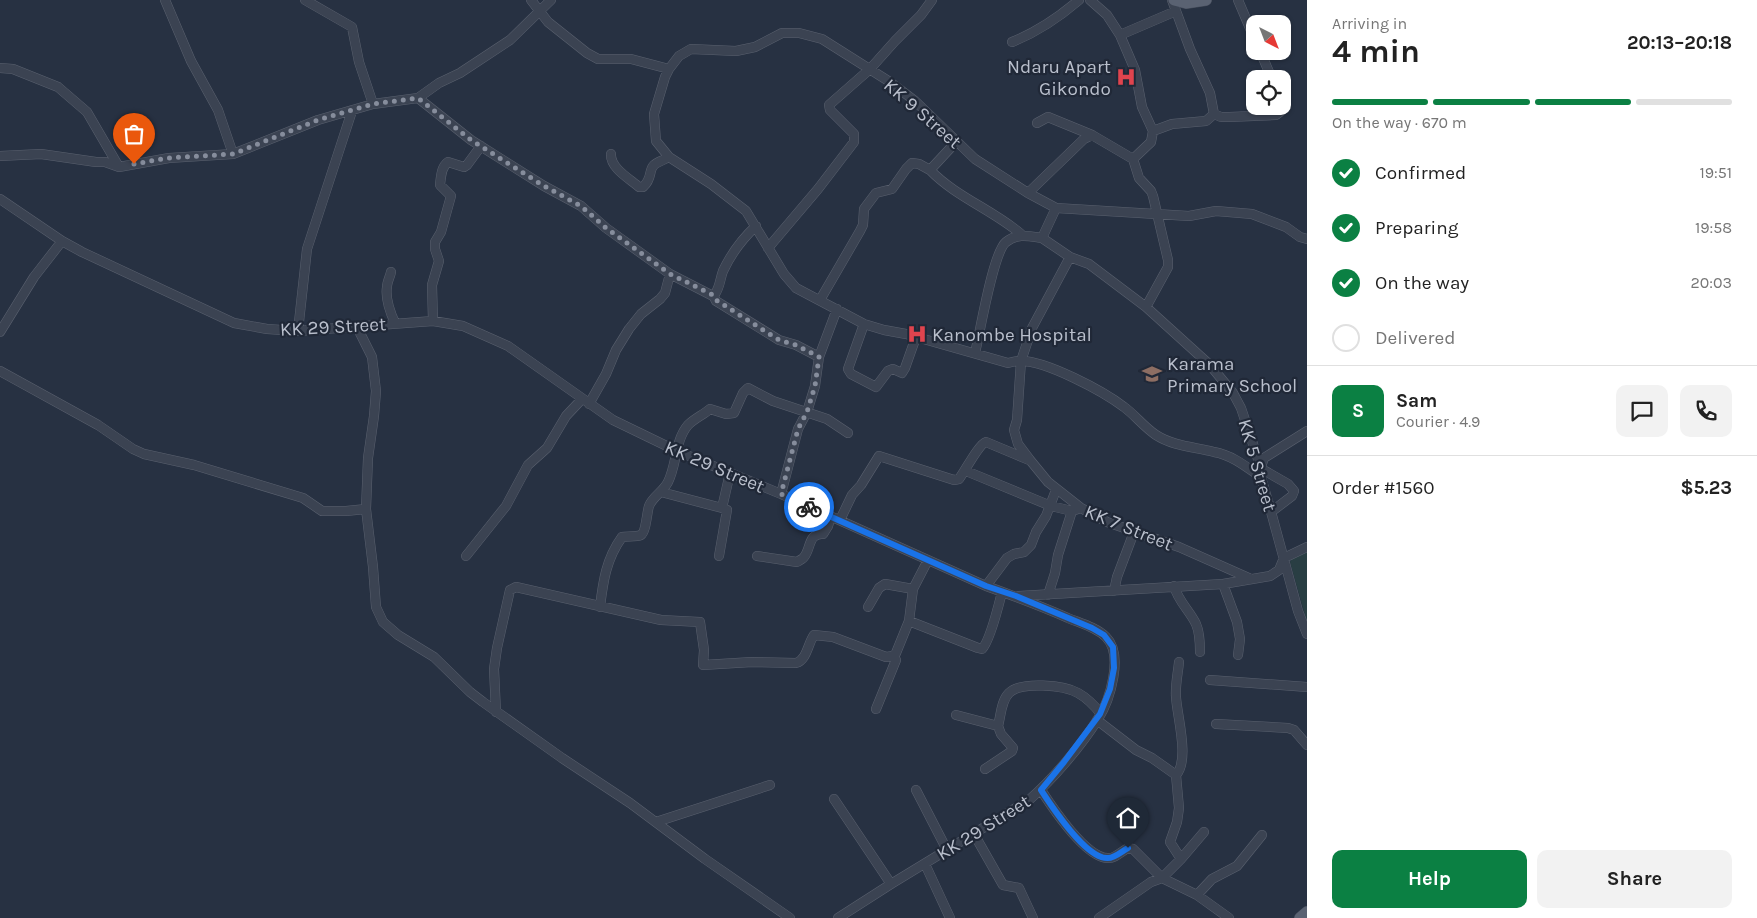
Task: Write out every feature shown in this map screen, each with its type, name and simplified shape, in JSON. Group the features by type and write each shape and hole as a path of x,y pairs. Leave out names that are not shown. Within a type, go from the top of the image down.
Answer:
{"main road":[{"path":"1174,4 1206,0"},
{"path":"1300,918 1307,912"}],"street":[{"path":"165,0 191,61 218,110 233,154"},
{"path":"305,0 352,28 359,62 373,104"},
{"path":"531,0 538,11 562,34 587,53 598,58 631,59 669,68 654,114 656,141 669,157 711,184 746,211 784,274 796,288 864,324 1008,363 1021,361 1058,371 1104,393 1124,407 1156,435 1186,447 1216,452 1288,484 1294,491 1292,496 1272,512"},
{"path":"0,156 41,154 105,162 119,167 168,158 233,154 318,120 373,104 418,98 510,40 551,0"},
{"path":"768,248 818,189 854,142 854,134 828,108 870,69 921,16 932,0"},
{"path":"1012,42 1031,34 1059,17 1079,0"},
{"path":"1090,0 1106,15 1120,34 1135,70 1142,106 1153,131 1151,142 1133,159"},
{"path":"1238,0 1246,19"},
{"path":"1120,34 1174,4 1190,49 1210,93 1214,105 1214,114 1206,121 1172,124 1153,131"},
{"name":"KK 9 Street","path":"669,68 679,56 691,49 736,51 756,47 782,33 799,33 822,39 870,69 915,101 975,160 1056,208 1189,216 1216,211 1252,214 1286,227 1300,237 1307,239"},
{"path":"0,68 13,69 58,87 87,112 119,167"},
{"path":"418,98 481,146 544,186 581,206 606,228 670,274 713,295 720,304 779,340 796,345 819,357"},
{"path":"298,331 307,249 352,111"},
{"path":"1214,114 1229,118 1276,115"},
{"path":"1037,124 1048,117 1092,136 1133,159 1139,178 1153,196 1168,260 1168,267 1146,308"},
{"path":"1028,193 1084,139 1092,136"},
{"path":"930,170 956,142"},
{"path":"433,321 432,285 439,261 435,242 441,232 451,196 440,185 441,175 444,165 448,162 464,167 467,165 481,146"},
{"path":"611,154 612,162 617,168 639,187 643,187 650,179 652,167 656,163 669,157"},
{"path":"820,300 864,225 864,209 876,193 892,189 912,163 919,164 930,170 973,203 1011,225 1021,234 1042,238 1056,208"},
{"name":"KK 29 Street","path":"0,199 62,241 234,323 267,329 298,331 433,321 463,326 508,346 613,420 677,451 781,494 986,586 1016,596 1092,628 1106,638 1113,647 1114,668 1110,689 1099,717 1041,790 1029,800 838,918"},
{"path":"713,295 717,291 722,273 738,247 756,226"},
{"path":"976,353 990,285 1001,246 1021,234"},
{"name":"KK 5 Street","path":"1042,238 1070,257 1089,264 1146,308 1210,365 1233,394 1241,408 1259,462 1259,471 1272,512 1298,611 1307,634"},
{"path":"0,332 34,276 62,241"},
{"name":"KK 7 Street","path":"1070,257 1032,328 1021,361 1017,420 1014,430 1018,444 1056,490 1076,510 1179,547 1249,578"},
{"path":"391,272 386,290 395,323"},
{"path":"466,556 506,506 528,465 547,448 566,416 586,401 606,374 616,350 629,329 641,314 665,293 670,274"},
{"path":"781,494 798,429 807,412 815,386 819,357 837,309"},
{"path":"864,324 848,369 856,377 876,387 888,370 902,373 916,337"},
{"path":"357,327 372,357 376,391 368,458 366,509 374,567 376,607 383,622 398,635 434,658 470,692 496,712 656,822 790,918"},
{"path":"0,372 98,425 133,449 144,454 194,465 303,498 322,511 366,509"},
{"path":"600,607 605,570 618,542 622,537 642,534 644,531 649,506 668,482 686,426 690,422 710,409 730,414 734,413 743,393 748,388 773,400 827,420 848,433"},
{"path":"1259,471 1264,458 1307,431"},
{"path":"840,520 852,495 863,483 878,457 954,480 959,480 980,445 986,442 1030,460"},
{"path":"966,471 1051,506 1076,510 1058,554 1055,573 1048,595"},
{"path":"722,508 730,473"},
{"path":"986,586 1007,558 1024,552 1031,545 1051,506 1056,490"},
{"path":"661,492 727,510 719,556"},
{"path":"757,556 797,562 804,557 814,536 825,532 831,516"},
{"path":"1114,591 1116,577 1134,532"},
{"path":"1016,596 1223,584 1249,578 1257,579 1270,576 1279,570 1284,558 1307,546"},
{"path":"496,712 494,669 497,648 512,588 516,587 661,620 700,622 704,650 703,665 800,662 814,634 833,637 886,657 896,653 909,621 913,588 928,560"},
{"path":"868,607 879,588 885,584 913,588"},
{"path":"1223,584 1237,622 1240,639 1238,655"},
{"path":"1174,586 1178,596 1196,624 1199,633 1200,652"},
{"path":"909,621 982,648 985,646 991,632 1002,592"},
{"path":"876,708 896,660 892,656"},
{"path":"1179,662 1176,695 1178,718 1182,732 1180,771 1176,775 1179,808 1177,822 1170,842 1181,859"},
{"path":"1210,680 1273,686 1307,686"},
{"path":"985,769 1012,751 1013,748 1001,734 998,726 1003,701 1008,693 1014,689 1046,686 1072,691 1088,700 1099,717 1136,750 1152,758 1176,775"},
{"path":"956,715 998,726"},
{"path":"1216,724 1288,728 1294,730 1307,745"},
{"path":"656,822 770,785"},
{"path":"916,790 947,850"},
{"path":"1041,790 1065,823 1092,852 1102,858 1110,859 1128,848 1133,849 1162,878 1197,895 1229,918"},
{"path":"834,799 891,884"},
{"path":"1099,918 1113,915 1151,882 1162,878 1204,832"},
{"path":"974,834 1004,885 1013,886 1021,890 1033,918"},
{"path":"1197,895 1216,876 1237,866 1262,835"},
{"path":"925,864 950,918"}],"green space":[{"path":"1307,550 1307,622 1290,562 1292,558"}],"way so far":[{"path":"134,164 168,158 233,154 318,120 373,104 418,98 471,140 544,186 581,206 636,251 670,274 713,295 716,300 779,340 796,345 819,357 815,386 807,412 798,429 781,494 809,507"}],"place":[{"name":"Ndaru Apart Gikondo","path":"1126,77"},
{"name":"Kanombe Hospital","path":"917,334"},
{"name":"Karama Primary School","path":"1152,374"}],"route":[{"path":"809,507 986,586 1016,596 1092,628 1104,635 1113,647 1114,656 1114,668 1107,698 1097,720 1041,790 1065,823 1092,852 1102,858 1110,859 1128,848"}]}
